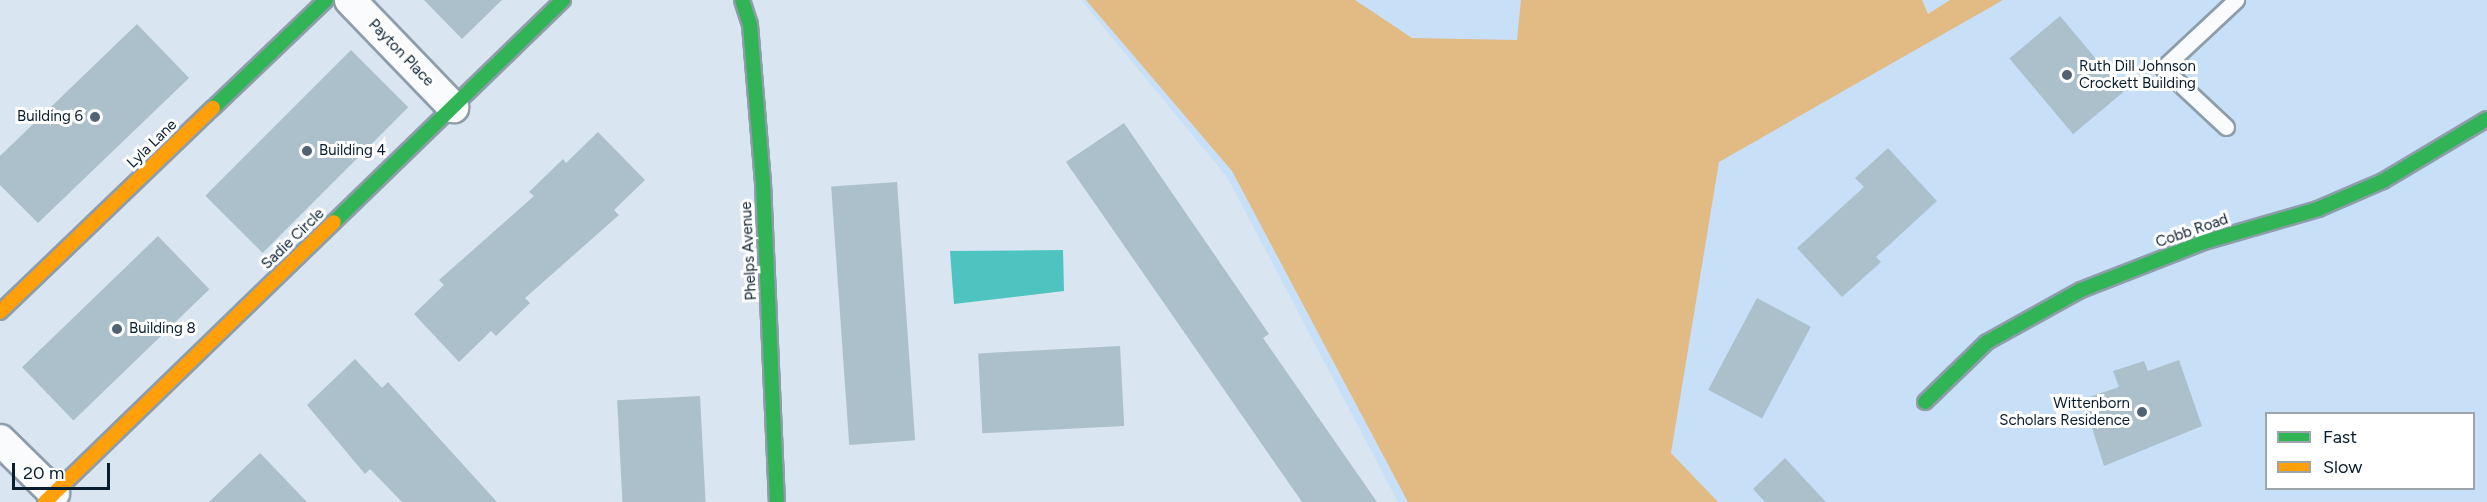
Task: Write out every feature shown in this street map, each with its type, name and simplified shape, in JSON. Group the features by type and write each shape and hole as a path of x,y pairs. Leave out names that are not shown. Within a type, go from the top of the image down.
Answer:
{"street":[{"name":"Lyla Lane","path":"0,312 326,0"},
{"name":"Payton Place","path":"350,0 453,106"},
{"name":"Sadie Circle","path":"50,498 563,0"},
{"name":"Phelps Avenue","path":"742,0 750,25 763,183 777,502"},
{"name":"Cobb Road","path":"1925,402 1987,342 2081,290 2204,242 2329,204 2383,181 2487,120"},
{"path":"0,440 50,498"}],"lane":[{"path":"2226,127 2163,68 2236,0"}],"shaded area":[{"path":"1081,0 2487,0 2487,502 1398,502 1227,177"},
{"path":"1086,0 1355,0 1412,38 1517,40 1521,0 1922,0 1928,14 1950,0 2003,0 1719,162 1671,453 1718,502 1408,502 1232,171"},
{"path":"1063,250 1064,291 954,304 950,251"}],"building":[{"path":"424,0 502,0 462,39"},
{"name":"Ruth Dill Johnson Crockett Building","path":"2060,16 2124,92 2073,134 2009,58"},
{"name":"Building 6","path":"137,24 189,78 38,223 0,185 0,156"},
{"name":"Building 4","path":"351,50 408,107 263,253 205,196"},
{"path":"1124,123 1269,334 1263,338 1377,502 1302,502 1066,162"},
{"path":"598,132 645,180 614,210 619,215 525,298 530,303 496,336 491,331 459,362 414,314 444,285 439,280 534,196 529,192 563,159 566,163"},
{"path":"1888,148 1937,201 1876,257 1881,262 1842,297 1797,248 1864,187 1855,178"},
{"path":"897,182 915,440 849,445 831,187"},
{"name":"Building 8","path":"158,236 209,289 73,421 22,367"},
{"path":"1757,298 1811,327 1762,418 1708,390"},
{"path":"1120,346 1124,426 982,433 978,353"},
{"path":"355,359 382,388 388,382 497,502 402,502 370,469 365,474 307,405"},
{"name":"Wittenborn Scholars Residence","path":"2179,360 2202,426 2104,466 2083,399 2119,387 2113,371 2144,361 2148,371"},
{"path":"700,396 706,502 622,502 617,400"},
{"path":"260,453 307,502 209,502"},
{"path":"1785,458 1826,502 1765,502 1753,489"}],"traffic: fast":[{"path":"213,108 326,0"},
{"path":"334,222 563,0"},
{"path":"742,0 750,25 763,183 777,502"},
{"path":"1925,402 1987,342 2081,290 2204,242 2318,209 2383,181 2487,119"}],"traffic: slow":[{"path":"0,312 213,108"},
{"path":"45,502 334,222"}],"place":[{"name":"Ruth Dill Johnson Crockett Building","path":"2067,75"},
{"name":"Building 6","path":"95,117"},
{"name":"Building 4","path":"307,151"},
{"name":"Building 8","path":"117,329"},
{"name":"Wittenborn Scholars Residence","path":"2142,412"}]}
